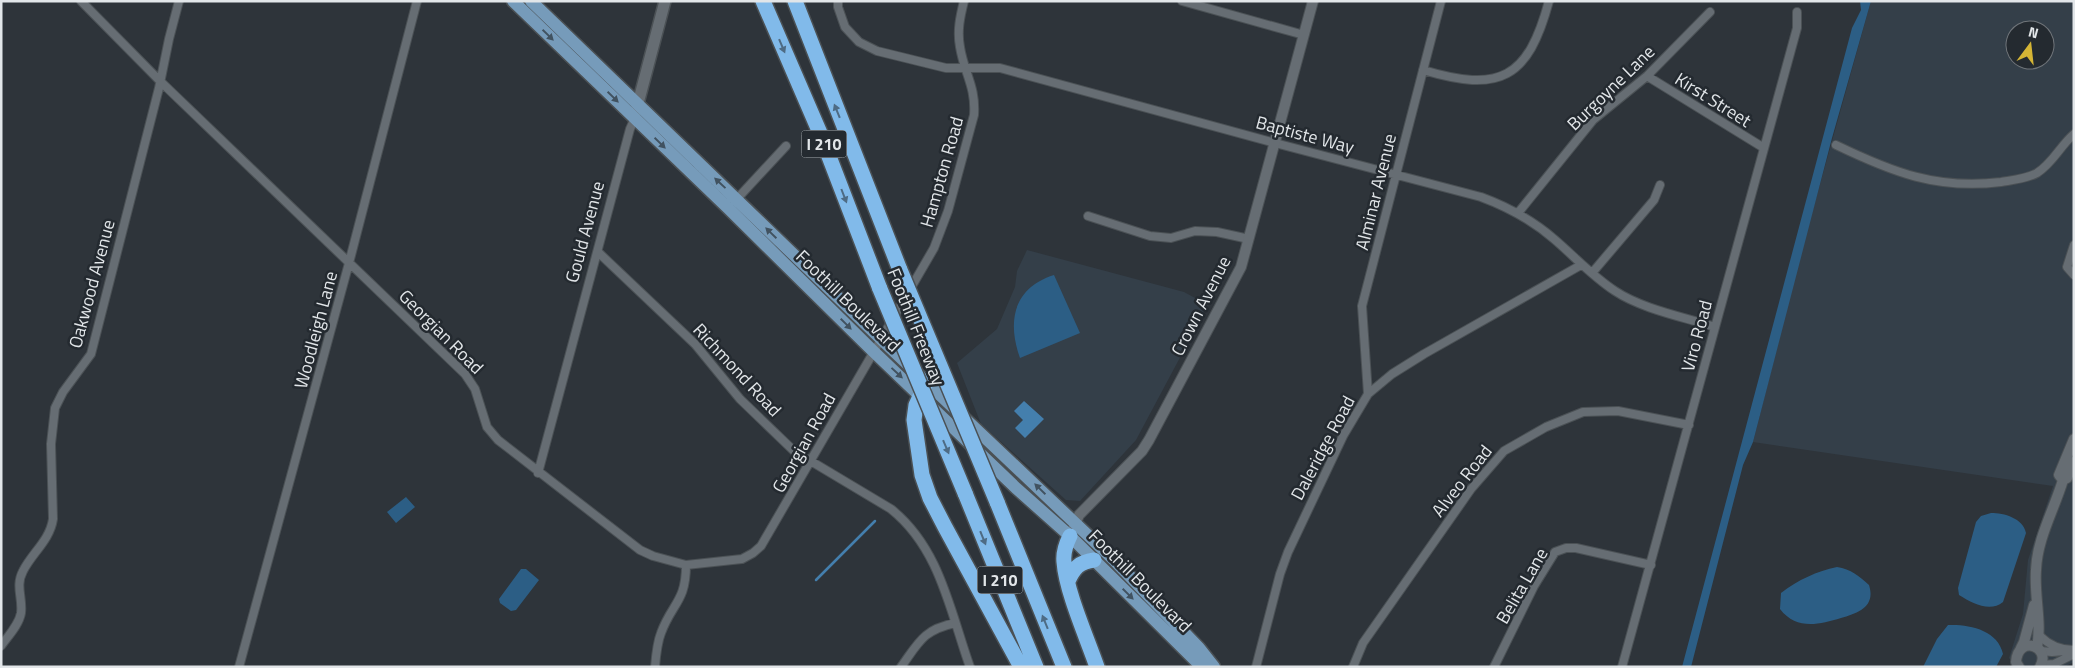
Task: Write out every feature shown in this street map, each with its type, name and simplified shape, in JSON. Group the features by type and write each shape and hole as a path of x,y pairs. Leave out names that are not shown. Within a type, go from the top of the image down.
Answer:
{"highway":[{"name":"Foothill Freeway","path":"763,1 820,133 880,289 1036,667"},
{"name":"Foothill Freeway","path":"796,1 900,270 1064,667"},
{"path":"927,381 915,412 916,438 922,475 930,498 1021,667"},
{"path":"1073,529 1064,555 1068,581 1097,667"},
{"path":"1068,581 1078,566 1084,562 1094,560"}],"main road":[{"name":"Foothill Boulevard","path":"513,1 635,118 927,381 1073,529 1140,587 1214,667"},
{"name":"Foothill Boulevard","path":"532,1 638,104 874,352 1016,488 1073,529 1094,560 1202,667"},
{"name":"Gould Avenue","path":"635,118 665,1"}],"street":[{"name":"Georgian Road","path":"81,1 160,81 465,374 476,390 487,426 498,440 538,473 640,550 654,556 686,565 742,559 753,554 768,536 882,340"},
{"name":"Oakwood Avenue","path":"1,646 17,624 20,614 18,593 22,572 52,528 51,444 55,408 63,392 91,354 179,1"},
{"name":"Woodleigh Lane","path":"239,667 349,263 417,1"},
{"name":"Baptiste Way","path":"838,1 838,7 845,27 860,42 877,51 946,68 1000,68 1481,197 1518,213 1553,239 1581,265 1617,292 1635,301 1715,327"},
{"name":"Hampton Road","path":"882,340 934,248 948,211 974,114 975,100 960,48 958,24 964,1"},
{"path":"1182,1 1196,3 1304,35"},
{"name":"Crown Avenue","path":"1073,529 1080,515 1142,451 1241,267 1313,1"},
{"name":"Alminar Avenue","path":"1368,394 1362,306 1441,1"},
{"path":"1423,70 1465,80 1491,79 1503,75 1526,58 1538,38 1549,1"},
{"name":"Burgoyne Lane","path":"1518,213 1594,120 1647,76 1710,12"},
{"name":"Viro Road","path":"1622,667 1798,28 1797,12"},
{"name":"Kirst Street","path":"1647,76 1764,148"},
{"name":"Gould Avenue","path":"538,473 630,129 635,118"},
{"path":"1836,145 1898,173 1934,181 1967,185 2021,179 2035,174 2051,161 2065,142 2074,134"},
{"path":"732,204 786,146"},
{"path":"1592,273 1654,200 1660,184"},
{"path":"1088,216 1150,236 1171,238 1195,231 1217,232 1249,239"},
{"path":"2072,274 2067,267 2067,261 2074,244"},
{"name":"Richmond Road","path":"598,252 695,344 740,400 794,451 903,519 925,546 935,564 970,667"},
{"name":"Daleridge Road","path":"1256,667 1280,574 1288,552 1342,436 1368,394 1392,374 1424,354 1581,265"},
{"name":"Alveo Road","path":"1353,667 1363,643 1471,489 1504,451 1546,427 1583,412 1618,411 1689,425"},
{"path":"2062,480 2059,475 2074,439"},
{"path":"2072,651 2054,664 2041,666 2043,658 2039,649 2040,636 2036,594 2037,556 2062,480 2067,478 2074,462"},
{"name":"Belita Lane","path":"1494,667 1534,586 1555,552 1566,548 1576,548 1651,566"},
{"path":"655,667 658,642 662,630 684,589 686,565"},
{"path":"2016,665 2016,656 2024,642 2036,594"},
{"path":"901,667 922,638 930,631 939,626 955,623"},
{"path":"2040,636 2048,643 2072,651"},
{"path":"2021,648 2030,645 2052,652 2072,651"}],"shaded area":[{"path":"1860,1 1871,1 1832,138 1753,442 1743,465 1691,667 1682,667 1852,28 1861,10"},
{"path":"1871,1 2074,1 2074,662 2064,667 2016,667 2009,658 2023,614 2028,560 2053,486 1753,442 1802,249"},
{"path":"1027,250 1184,292 1208,305 1136,440 1080,501 1066,500 981,424 957,363 997,329 1015,287 1017,271"},
{"path":"1054,275 1080,333 1020,358 1014,332 1014,319 1017,308 1022,297 1030,288"},
{"path":"1024,401 1044,419 1025,438 1015,428 1023,420 1014,411"},
{"path":"406,497 415,507 396,523 387,512"},
{"path":"1991,513 2012,517 2021,524 2026,533 2003,602 1987,607 1975,604 1959,595 1958,588 1976,522 1981,516"},
{"path":"1837,567 1851,571 1869,585 1870,599 1864,608 1854,614 1816,624 1800,623 1786,616 1780,609 1781,593 1808,577"},
{"path":"521,569 526,569 539,580 516,610 511,611 500,603 499,599"},
{"path":"1948,625 1973,627 1982,630 1995,639 2003,654 1996,667 1923,667 1937,639"}],"waterway":[{"path":"816,580 875,521"}]}
